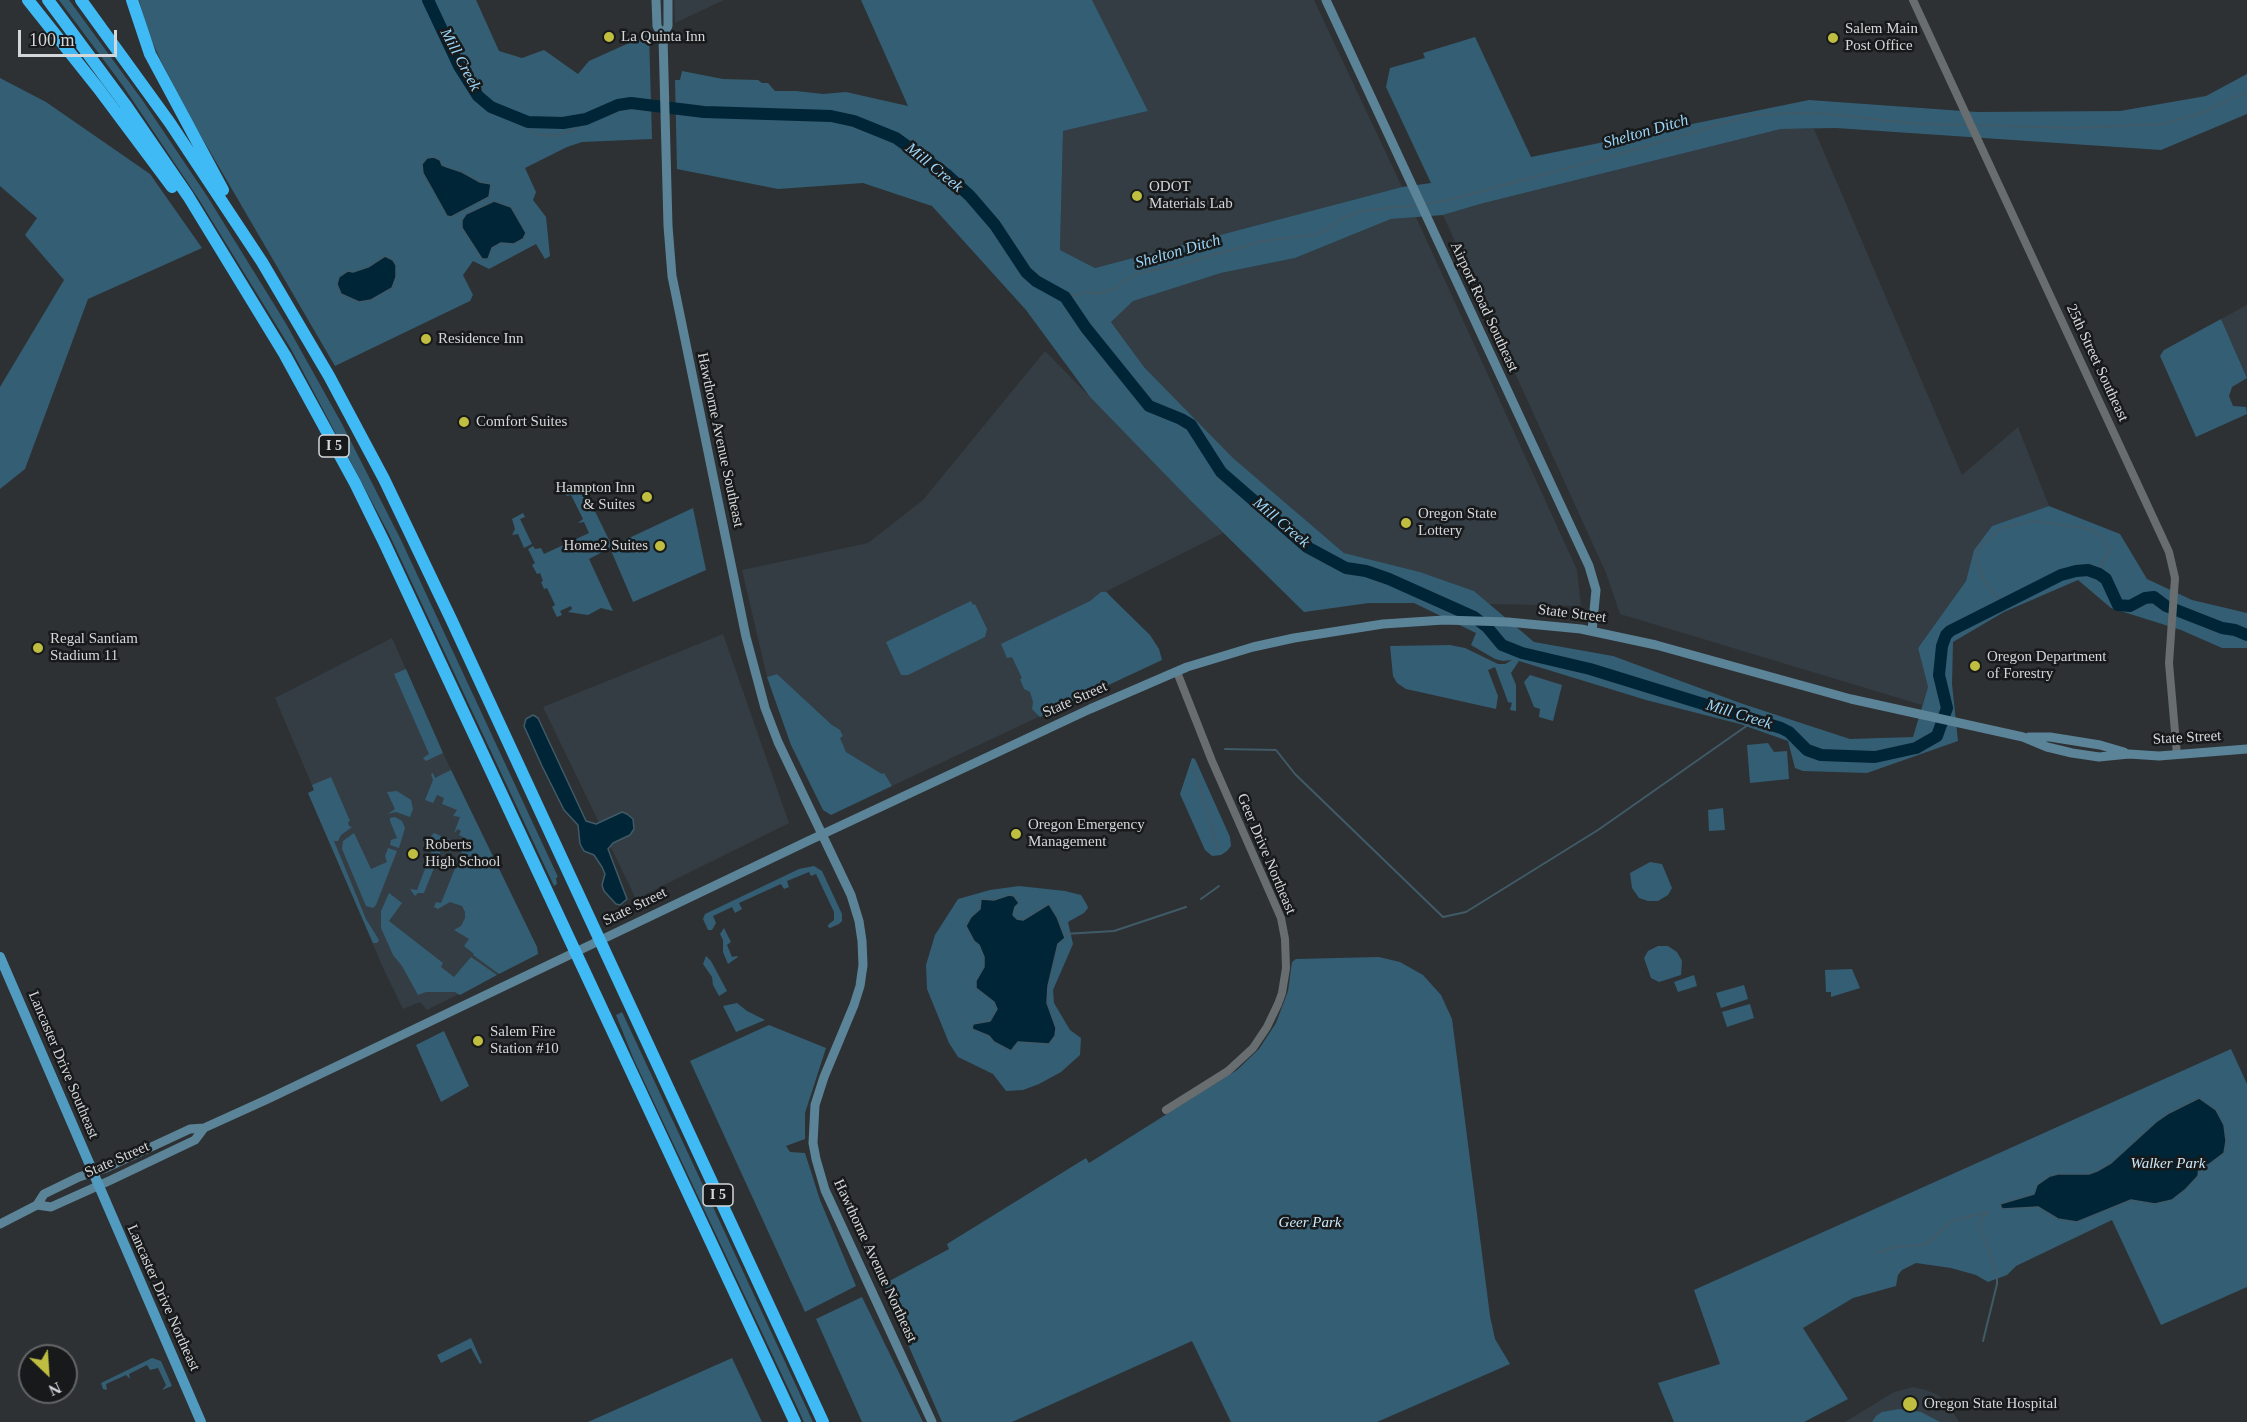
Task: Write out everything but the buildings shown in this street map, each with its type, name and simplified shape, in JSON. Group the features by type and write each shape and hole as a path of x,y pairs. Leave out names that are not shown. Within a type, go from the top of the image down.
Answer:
{"highway":[{"name":"I 5","path":"28,0 98,88 182,201 206,228"},
{"name":"I 5","path":"48,0 143,129 188,196 285,355 355,483 795,1422"},
{"name":"I 5","path":"81,0 170,123 262,262 329,376 402,514 823,1422"},
{"path":"132,0 140,27 159,72 262,262"}],"main road":[{"name":"Hawthorne Avenue Southeast","path":"656,0 657,26 663,37"},
{"name":"Hawthorne Avenue Southeast","path":"668,0 668,26 663,37 668,226 673,279 746,637 762,699 778,742 822,835"},
{"name":"Airport Road Southeast","path":"1326,0 1591,572 1595,583 1596,598 1592,631"},
{"name":"State Street","path":"0,1224 37,1205 44,1194 190,1129 204,1128 1090,709 1177,672 1253,647 1321,632 1383,624 1444,620 1509,622 1592,631 1683,652 1851,699 2023,737 2047,747 2072,753 2098,757 2129,754 2177,755 2247,749"},
{"name":"Hawthorne Avenue Northeast","path":"822,835 856,909 862,941 863,965 854,1005 817,1099 813,1128 816,1159 825,1190 932,1422"},
{"name":"Lancaster Drive Southeast","path":"0,957 98,1186"},
{"name":"State Street","path":"37,1205 51,1207 98,1186 195,1140 204,1128"},
{"name":"Lancaster Drive Northeast","path":"98,1186 201,1422"}],"street":[{"name":"25th Street Southeast","path":"1913,0 2165,542 2173,565 2174,591 2170,620 2169,663 2177,755"},
{"name":"Geer Drive Northeast","path":"1166,1110 1228,1071 1253,1048 1278,1004 1286,968 1285,939 1281,918 1212,761 1177,672"}],"shaded area":[{"path":"674,0 724,0 675,23"},
{"path":"1092,0 1314,0 1402,187 1095,268 1060,250 1063,131 1148,111"},
{"path":"1781,129 1814,129 1962,475 2018,427 2049,506 1992,526 1974,550 1966,581 1918,648 1928,687 1922,705 1620,614 1606,573 1443,215"},
{"path":"434,157 440,160 442,165 480,182 491,184 489,197 451,217 447,216 423,173 422,164 427,158"},
{"path":"494,201 511,207 526,233 523,239 514,244 501,243 492,248 488,259 482,259 462,228 462,220 466,214"},
{"path":"1416,217 1577,570 1581,606 1489,604 1474,591 1420,572 1344,553 1233,458 1144,367 1111,322 1132,301 1221,273 1295,258 1391,219"},
{"path":"385,256 393,260 396,265 396,277 392,288 371,300 359,302 341,294 337,284 339,277 348,271 353,272 368,267"},
{"path":"2247,305 2247,378 2221,319"},
{"path":"1045,351 1223,533 1107,591 1157,661 892,786 882,774 846,752 839,738 843,735 777,674 767,677 742,570 868,543 923,500"},
{"path":"723,634 789,823 636,899 543,707"},
{"name":"Roberts High School","path":"392,638 443,753 537,947 538,954 427,1010 420,1002 403,1009 384,970 308,793 314,790 275,698"},
{"path":"533,715 538,718 586,821 596,824 622,812 633,819 634,829 630,835 613,843 608,849 627,899 620,905 616,904 604,891 602,885 605,874 602,867 594,855 584,851 580,844 578,825 564,810 542,766 524,726 526,719"},
{"path":"1009,895 1014,896 1019,903 1013,915 1017,919 1023,920 1049,904 1065,938 1058,944 1048,986 1047,1003 1056,1028 1055,1036 1049,1044 1018,1042 1011,1051 994,1042 989,1036 972,1029 973,1024 990,1021 997,1009 994,1002 976,988 976,981 984,967 984,957 966,926 971,917 980,909 981,899 994,900"},
{"path":"2199,1098 2216,1110 2224,1125 2226,1141 2224,1153 2208,1165 2199,1167 2198,1176 2172,1200 2155,1204 2131,1200 2077,1222 2058,1219 2038,1207 2002,1209 2000,1204 2034,1194 2037,1185 2050,1176 2089,1174 2097,1171 2111,1163 2156,1122"},
{"name":"Oregon State Hospital","path":"1913,1387 1938,1395 1950,1407 1959,1422 1845,1422 1894,1392"}],"green space":[{"path":"59,0 69,0 143,101 207,196 285,322 342,424 401,540 558,877 556,878 557,884 554,886 390,536 291,349 198,198 123,86"},
{"path":"139,0 476,0 499,51 522,58 544,50 578,74 589,61 649,34 652,139 582,142 525,168 536,192 533,200 546,217 550,256 545,259 536,244 489,269 473,261 463,275 473,295 470,301 335,366 191,119 147,30"},
{"path":"861,0 1092,0 1148,111 1063,131 1060,250 1095,268 1402,187 1431,183 1386,87 1390,68 1425,58 1423,53 1475,37 1531,157 1809,100 1977,112 2120,111 2206,96 2247,74 2247,114 2161,150 1836,128 1781,129 1443,215 1391,219 1295,258 1221,273 1133,301 1111,322 1144,367 1233,458 1344,553 1420,572 1474,591 1534,642 1613,656 1743,704 1850,739 1913,737 1928,687 1918,648 1966,581 1974,550 1992,526 2049,506 2120,534 2147,579 2192,600 2247,613 2247,648 2222,648 2181,630 2111,608 2078,580 2004,612 1953,642 1952,684 1958,741 1867,773 1803,771 1795,768 1788,741 1740,724 1646,700 1519,661 1511,673 1516,685 1516,711 1510,710 1512,703 1508,702 1495,667 1488,670 1498,696 1496,709 1406,689 1397,683 1393,676 1390,646 1450,645 1465,648 1498,664 1505,664 1512,660 1495,659 1471,645 1476,633 1414,603 1369,603 1304,612 1090,397 1026,310 932,206 863,183 778,189 677,169 675,80 680,80 682,71 723,79 758,80 768,83 775,91 823,94 846,92 908,106"},
{"path":"0,78 46,102 150,174 202,248 88,299 25,469 0,489 0,387 64,280 25,235 37,218 0,186"},
{"path":"2221,319 2247,378 2232,387 2229,396 2233,406 2246,407 2247,414 2196,437 2160,356 2164,350"},
{"path":"581,483 612,546 693,508 706,570 633,602 610,548 589,559 613,611 601,608 588,615 568,612 572,609 571,606 560,611 562,615 557,617 552,607 555,605 547,588 544,589 540,573 537,574 532,565 535,563 528,549 533,546 535,549 541,548 544,554 589,533 584,522 578,523 583,519 571,495 565,494 569,487"},
{"path":"523,513 525,517 520,519 532,544 524,548 518,534 512,535 515,529 512,519"},
{"path":"1101,592 1106,592 1150,635 1159,649 1162,660 1040,717 1032,709 1033,702 1030,692 1024,689 1020,679 1022,678 1012,657 1007,658 1001,644 1090,601"},
{"path":"971,601 973,605 975,604 987,629 985,637 908,675 901,675 886,642"},
{"path":"406,669 443,753 426,761 423,758 429,754 394,674"},
{"path":"777,674 840,730 843,736 840,738 846,752 882,774 884,773 892,786 831,815 823,810 791,745 767,677"},
{"path":"1530,675 1562,685 1553,721 1539,717 1540,709 1534,707 1524,682"},
{"path":"1768,743 1774,752 1787,751 1789,779 1750,783 1747,745"},
{"path":"1192,758 1195,759 1230,837 1231,846 1221,855 1212,856 1205,850 1180,794"},
{"path":"451,770 537,947 538,954 499,974 473,955 464,946 469,939 454,930 461,926 465,918 462,906 450,902 438,909 434,907 436,902 441,903 467,839 459,835 461,831 458,829 454,833 460,817 453,816 457,810 442,804 444,798 437,795 433,803 425,800 433,780 431,774 433,773 435,778"},
{"path":"331,777 350,821 349,826 352,827 341,835 338,841 334,841 366,919 379,940 377,943 373,943 308,793 314,790 312,785"},
{"path":"397,791 411,800 413,809 410,817 396,812 388,814 395,809 387,792"},
{"path":"1723,808 1725,830 1709,831 1708,810"},
{"path":"395,817 402,821 405,828 399,848 390,845 391,840 397,838 390,821 390,818"},
{"path":"354,833 371,869 387,862 385,856 388,848 397,851 373,908 366,906 342,849 343,841"},
{"path":"434,833 450,840 451,843 450,845 444,843 424,893 418,893 415,896 410,889 417,890 436,840 430,837"},
{"path":"1650,862 1662,864 1672,888 1668,895 1658,901 1639,898 1632,888 1630,873"},
{"path":"814,866 822,871 842,914 842,921 839,924 828,927 834,920 834,912 816,874 811,876 809,872 787,881 789,887 784,889 781,884 739,903 742,909 735,913 732,907 713,916 716,923 712,930 708,930 703,919 705,914 799,869"},
{"path":"1019,886 1081,895 1087,905 1088,908 1084,913 1068,922 1073,944 1053,990 1054,1003 1070,1030 1081,1038 1080,1055 1061,1072 1039,1084 1023,1090 1006,1091 993,1074 958,1057 949,1043 927,989 926,965 935,935 958,899 990,890"},
{"path":"389,893 402,903 389,921 443,963 441,967 454,977 471,957 497,975 460,995 455,992 426,992 418,995 402,966 393,955 381,928 381,911"},
{"path":"724,928 731,942 727,945 732,957 738,957 728,964 720,934"},
{"path":"1658,946 1668,946 1677,952 1682,961 1681,975 1659,982 1651,978 1644,958 1648,951"},
{"path":"706,956 727,991 719,996 713,985 712,977 703,964"},
{"name":"Geer Park","path":"1379,957 1400,962 1423,975 1441,995 1452,1019 1490,1316 1495,1339 1510,1364 1377,1422 1231,1422 1192,1341 1012,1422 942,1422 882,1285 949,1249 947,1244 1086,1158 1089,1163 1237,1070 1259,1049 1276,1023 1288,991 1292,962 1296,959"},
{"path":"1852,969 1860,988 1831,997 1831,992 1826,992 1825,970"},
{"path":"1694,975 1697,986 1678,992 1674,982"},
{"path":"1744,985 1748,999 1721,1008 1716,993"},
{"path":"737,1003 765,1020 736,1032 723,1006"},
{"path":"1750,1004 1754,1018 1727,1027 1722,1012"},
{"path":"622,1012 813,1422 804,1422 634,1060 616,1015"},
{"path":"769,1025 826,1048 805,1113 805,1139 786,1146 790,1152 805,1153 820,1200 856,1286 805,1312 690,1061"},
{"path":"444,1031 469,1086 441,1102 416,1045"},
{"name":"Walker Park","path":"2231,1049 2247,1084 2247,1287 2161,1325 2112,1220 2016,1266 2007,1275 1988,1282 1976,1275 1951,1268 1916,1263 1902,1270 1898,1275 1896,1286 1853,1298 1803,1328 1848,1399 1804,1422 1674,1422 1658,1383 1720,1364 1694,1290"},
{"path":"862,1297 923,1422 862,1422 816,1319"},
{"path":"471,1338 482,1363 480,1364 471,1348 441,1363 437,1355"},
{"path":"152,1358 161,1361 172,1386 162,1390 166,1385 158,1368 150,1370 147,1365 129,1374 130,1379 126,1375 106,1384 107,1390 103,1389 101,1383"},
{"path":"732,1358 762,1422 588,1422"},
{"path":"1899,1409 1921,1412 1940,1422 1872,1422 1882,1412"}],"waterway":[{"name":"Mill Creek","path":"428,0 459,66 478,96 491,107 528,122 563,123 586,119 618,105 631,103 704,112 831,116 854,121 896,138 946,174 970,196 995,225 1026,272 1036,281 1065,297 1086,328 1149,406 1191,425 1221,472 1307,547 1346,568 1366,571 1389,579 1474,617 1487,627 1502,645 1522,653 1590,669 1781,728 1789,732 1807,750 1821,755 1875,757 1916,748 1937,736 1947,708 1939,675 1942,646 1950,631 2061,575 2088,570 2106,579 2118,605 2130,606 2145,598 2154,597 2166,606 2222,628 2247,635"},
{"name":"Shelton Ditch","path":"1973,125 2075,128 2163,124 2204,112 2247,92"},
{"name":"Shelton Ditch","path":"1425,204 1452,199 1609,157 1748,116 1792,113 1828,114 1918,124 1968,125"},
{"path":"528,122 532,131 538,135 555,136 576,129 586,119"},
{"name":"Shelton Ditch","path":"1065,297 1114,289 1136,274 1183,264 1262,241 1315,235 1341,219 1361,211 1419,205"},
{"path":"1999,606 1998,599 1985,582 1976,561 1976,555 1980,547 2001,528 2035,521 2090,529 2104,538 2110,551 2101,565 2099,574"},
{"path":"1225,749 1276,750 1295,774 1443,917 1466,912 1598,830 1755,720"},
{"path":"1194,768 1218,849"},
{"path":"1201,899 1219,886"},
{"path":"1064,934 1114,931 1186,907"},
{"path":"1876,1253 1894,1247 1922,1245 1929,1242 1951,1221 1988,1212"},
{"path":"1983,1341 1997,1284 1997,1274 1980,1226 1982,1218 1988,1212"}],"place":[{"name":"La Quinta Inn","path":"609,37"},
{"name":"Salem Main Post Office","path":"1833,38"},
{"name":"ODOT Materials Lab","path":"1137,196"},
{"name":"Residence Inn","path":"426,339"},
{"name":"Comfort Suites","path":"464,422"},
{"name":"Hampton Inn & Suites","path":"647,497"},
{"name":"Oregon State Lottery","path":"1406,523"},
{"name":"Home2 Suites","path":"660,546"},
{"name":"Regal Santiam Stadium 11","path":"38,648"},
{"name":"Oregon Department of Forestry","path":"1975,666"},
{"name":"Oregon Emergency Management","path":"1016,834"},
{"name":"Roberts High School","path":"413,854"},
{"name":"Salem Fire Station #10","path":"478,1041"},
{"name":"Oregon State Hospital","path":"1910,1404"}]}
